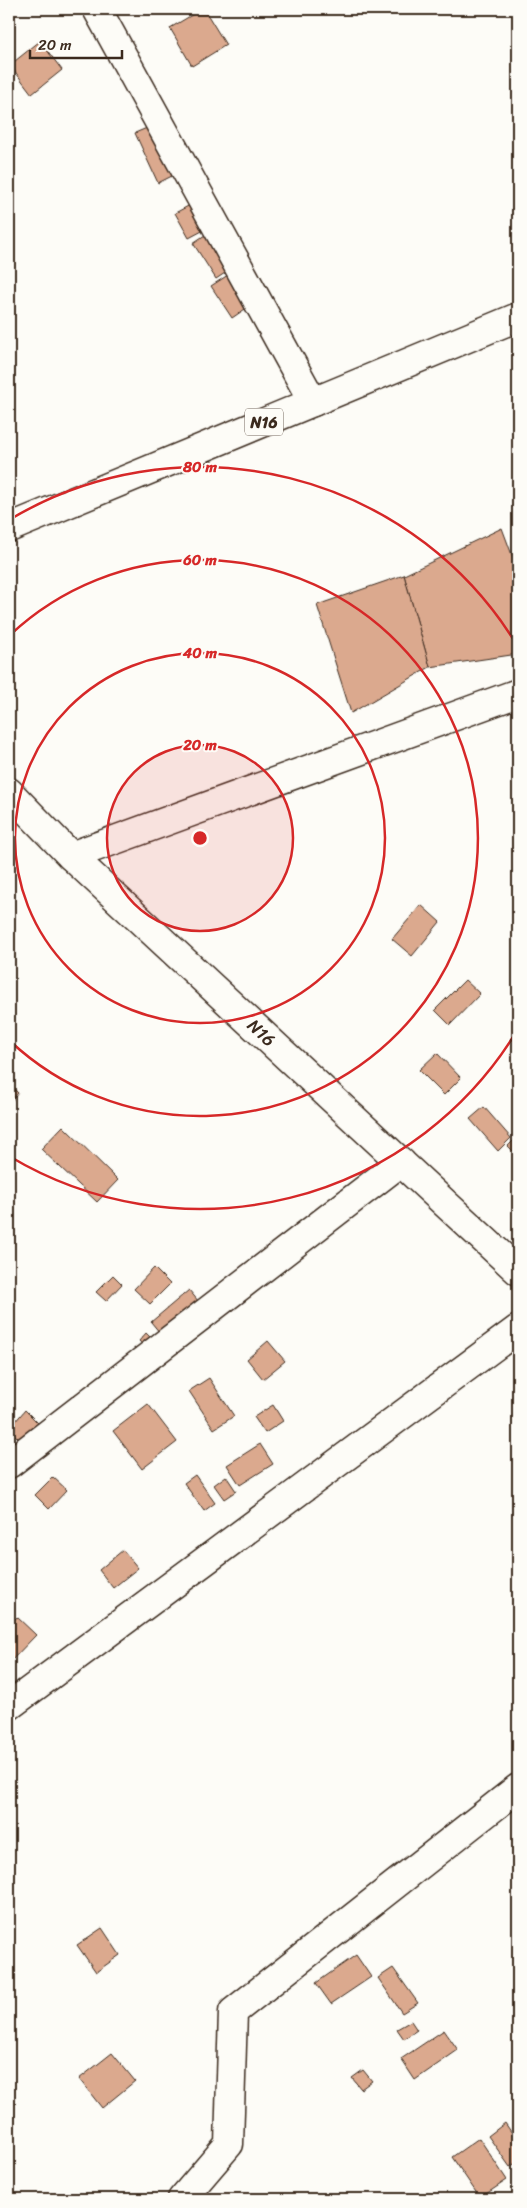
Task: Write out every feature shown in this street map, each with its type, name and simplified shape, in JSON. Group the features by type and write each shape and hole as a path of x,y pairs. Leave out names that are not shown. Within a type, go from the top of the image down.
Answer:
{"street":[{"path":"97,9 313,402"},
{"name":"N16","path":"9,528 518,317"},
{"path":"70,856 518,693"},
{"name":"N16","path":"9,792 70,856 518,1271"},
{"path":"9,1464 401,1162"},
{"path":"9,1706 518,1329"},
{"path":"182,2199 229,2144 233,2012 518,1788"}],"building":[{"path":"204,9 226,45 192,66 170,28"},
{"path":"40,41 62,70 32,94 10,65"},
{"path":"154,125 176,174 158,183 135,133"},
{"path":"192,204 206,229 189,238 175,213"},
{"path":"208,233 231,269 216,279 193,243"},
{"path":"228,275 248,307 232,318 211,286"},
{"path":"502,528 518,571 518,654 430,667 404,575"},
{"path":"404,575 430,667 351,713 317,605"},
{"path":"421,905 440,922 412,956 392,939"},
{"path":"465,980 480,994 450,1025 435,1010"},
{"path":"437,1053 461,1078 444,1095 419,1070"},
{"path":"9,1084 18,1093 9,1104"},
{"path":"484,1107 511,1138 498,1151 470,1119"},
{"path":"63,1126 118,1180 97,1202 41,1149"},
{"path":"518,1136 518,1156 508,1146"},
{"path":"154,1268 170,1284 150,1304 134,1289"},
{"path":"113,1275 122,1284 106,1301 96,1292"},
{"path":"189,1290 204,1308 165,1339 151,1322"},
{"path":"146,1333 154,1341 147,1348 139,1341"},
{"path":"268,1341 285,1361 263,1379 247,1359"},
{"path":"209,1378 234,1416 214,1429 189,1391"},
{"path":"148,1404 177,1442 142,1469 113,1431"},
{"path":"273,1405 283,1421 265,1433 254,1417"},
{"path":"25,1410 42,1427 25,1445 9,1429"},
{"path":"260,1444 273,1464 240,1485 227,1465"},
{"path":"195,1475 215,1503 204,1511 184,1483"},
{"path":"226,1476 236,1491 224,1499 214,1485"},
{"path":"53,1477 67,1490 49,1509 35,1495"},
{"path":"123,1550 138,1568 113,1588 99,1570"},
{"path":"17,1617 36,1635 9,1663 9,1625"},
{"path":"102,1928 120,1955 96,1972 77,1945"},
{"path":"356,1955 371,1977 331,2004 316,1983"},
{"path":"393,1968 418,2003 402,2013 378,1978"},
{"path":"411,2021 417,2030 404,2039 397,2029"},
{"path":"444,2030 458,2050 415,2080 401,2059"},
{"path":"112,2053 135,2081 102,2108 79,2079"},
{"path":"363,2070 372,2081 361,2089 352,2078"},
{"path":"505,2123 518,2142 518,2161 510,2167 488,2136"},
{"path":"479,2138 507,2180 480,2198 452,2157"}]}
